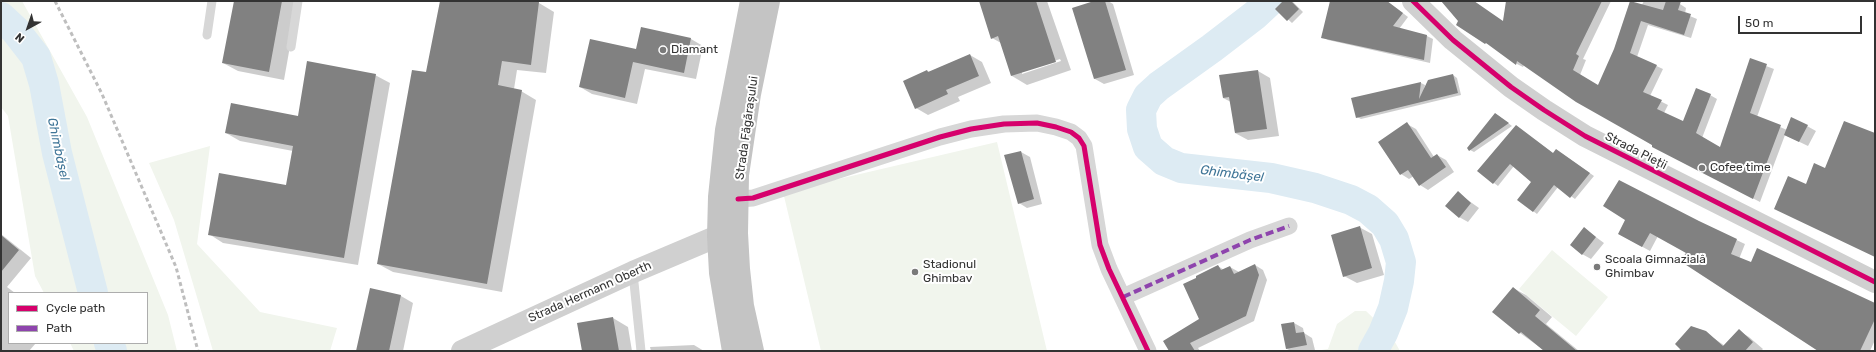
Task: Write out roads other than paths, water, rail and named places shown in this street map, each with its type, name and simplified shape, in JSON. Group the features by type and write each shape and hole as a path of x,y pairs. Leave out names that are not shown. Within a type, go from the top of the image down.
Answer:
{"highway":[{"name":"Strada Făgărașului","path":"733,351 725,310 718,236 720,173 726,130 751,1"},
{"name":"Strada Făgărașului","path":"753,351 743,306 739,268 737,233 738,175 750,94 769,1"}],"street":[{"name":"Strada Pieții","path":"1413,1 1453,40 1511,87 1585,136 1709,200 1875,282"},
{"path":"738,199 754,198 940,137 971,129 1011,124 1037,123 1070,132 1079,138 1084,146 1100,245 1109,269 1148,351"},
{"path":"1123,297 1250,240 1290,226"},
{"name":"Strada Hermann Oberth","path":"462,351 633,272 718,236"}],"lane":[{"path":"207,35 212,1"},
{"path":"291,47 298,1"},
{"path":"633,272 641,351"}],"waterway":[{"name":"Ghimbășel","path":"1270,1 1255,15 1159,86 1148,96 1141,110 1142,129 1148,147 1164,161 1181,168 1271,178 1315,188 1351,200 1368,209 1385,224 1394,239 1401,262 1399,281 1393,308 1383,333 1373,351"},
{"name":"Ghimbășel","path":"1,17 15,30 36,57 44,84 57,153 93,292"},
{"name":"Ghimbășel","path":"109,344 112,351"}],"railway":[{"path":"55,1 102,94 176,267 198,351"}],"place":[{"name":"Diamant","path":"663,50"},
{"name":"Cofee time","path":"1702,168"},
{"name":"Scoala Gimnazială Ghimbav","path":"1597,267"},
{"name":"Stadionul Ghimbav","path":"915,272"}]}
